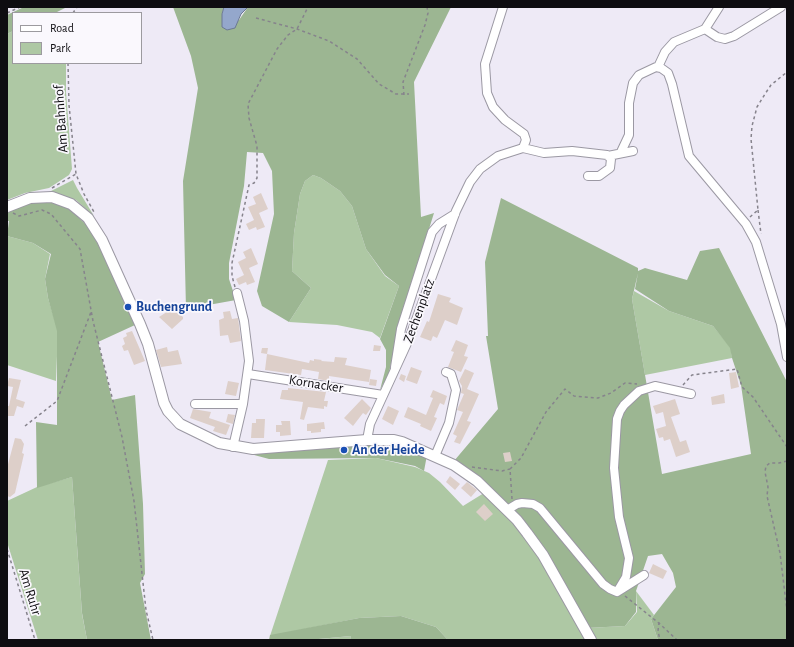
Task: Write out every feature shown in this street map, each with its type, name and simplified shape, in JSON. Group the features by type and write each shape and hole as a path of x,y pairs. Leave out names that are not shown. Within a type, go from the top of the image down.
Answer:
{"main road":[{"path":"8,207 23,200 37,197 52,197 71,204 83,213 98,233 148,344 168,411 180,424 187,429 219,443 233,447 253,449 385,439 402,442 464,470 509,508 543,555 591,640"}],"street":[{"path":"503,7 485,64 487,93 494,107 505,120 524,134 526,140 523,148 544,153 572,151 608,156 621,152 633,151"},
{"path":"621,152 629,135 629,104 633,83 639,75 658,67 665,52 674,42 705,29 719,7"},
{"path":"705,29 713,36 725,39 747,29 781,7"},
{"path":"658,67 668,73 672,84 689,156 744,222 756,242 775,301 787,357"},
{"name":"Zechenplatz","path":"367,440 370,424 409,339 455,212 470,182 480,169 491,160 498,156 523,148"},
{"path":"588,176 599,176 605,174 610,168 611,159 608,156"},
{"path":"394,372 396,347 432,232 439,224 455,212"},
{"path":"233,447 248,374 248,347 242,306 237,293"},
{"path":"435,456 449,423 456,390 451,374 446,372"},
{"name":"Kornacker","path":"248,374 383,395"},
{"path":"617,592 626,577 629,558 619,517 614,468 617,419 624,405 646,388 655,386 691,394"},
{"path":"195,404 243,404"},
{"path":"509,508 517,504 529,503 540,508 603,584 617,592"},
{"path":"617,592 644,575"}],"path":[{"path":"7,13 20,7"},
{"path":"237,293 232,276 232,263 248,185 254,183 257,178 257,146 249,118 248,104 277,49 288,35 297,29 308,7"},
{"path":"404,96 403,82 425,25 428,13 427,7"},
{"path":"256,18 297,29 329,41 357,59 378,84 396,94 404,96 409,94"},
{"name":"Am Bahnhof","path":"68,64 69,105 76,174 84,194 96,216"},
{"path":"744,222 758,210 751,139 752,126 757,107 771,86 787,72"},
{"path":"37,197 76,174"},
{"path":"8,207 14,215 19,216 42,210 51,214 80,249 84,278 92,310 93,321 126,458 134,501 146,610 153,640"},
{"path":"25,426 57,401 92,310"},
{"path":"678,391 692,374 737,369 742,388 753,397 787,447"},
{"path":"464,470 469,467 502,471 510,469 521,458 546,412 564,389 574,396 598,398 625,383 644,385 646,388"},
{"path":"787,461 778,464 770,463 766,466 765,472 768,487 766,496 780,553 787,611"},
{"path":"509,508 510,469"},
{"name":"Am Ruhr","path":"7,549 35,640"},
{"path":"617,592 629,599 658,622 676,640"},
{"path":"658,622 660,640"}],"green space":[{"path":"24,7 67,7 57,12 13,12"},
{"path":"173,7 224,7 222,14 222,27 239,20 248,7 451,7 414,82 421,217 434,213 398,328 389,373 380,390 386,367 386,350 380,339 399,286 385,275 366,249 352,206 340,191 321,178 313,175 305,181 300,194 294,233 292,271 311,288 289,322 262,306 257,291 274,214 272,171 263,153 247,152 244,186 229,263 229,279 236,300 186,309 183,181 198,88 191,56"},
{"path":"12,13 12,32 7,34 7,15"},
{"path":"12,32 12,64 66,64 66,92 72,169 69,175 49,188 25,193 7,200 7,34"},
{"path":"313,175 321,178 340,191 352,206 366,249 385,276 399,286 380,338 372,332 337,325 289,322 311,288 292,271 294,233 300,194 305,181"},
{"path":"73,180 94,216 76,200 49,192"},
{"path":"501,198 638,268 638,271 645,268 687,280 700,251 719,248 787,382 787,640 658,640 651,619 676,587 673,573 662,554 648,556 636,591 636,612 625,626 587,628 545,553 454,461 498,409 486,336 488,336 485,262","holes":["638,273 635,289 669,311 713,326 730,348 741,385 751,454 662,474 632,299"]},
{"path":"29,203 55,203 68,208 88,226 103,252 135,325 98,342 112,400 135,395 143,504 145,574 140,583 151,640 87,640 82,613 72,477 37,488 36,422 57,425 57,331 48,298 45,279 51,254 33,243 7,236 9,221 7,221 7,213"},
{"path":"7,236 33,243 50,254 45,279 48,298 58,331 56,381 7,365"},
{"path":"634,291 669,311 713,326 731,348 732,358 645,375 632,299"},
{"path":"379,444 405,446 427,455 424,471 415,466 376,458 269,459 243,452 295,451"},
{"path":"376,458 415,467 429,473 440,482 463,506 484,493 525,536 542,562 586,640 448,640 436,627 401,616 359,618 270,636 328,460"},
{"path":"72,477 82,614 87,640 38,640 7,542 7,501 37,487"},
{"path":"636,591 654,615 651,619 658,640 594,640 587,628 625,626 637,612"},
{"path":"401,616 436,627 448,640 350,640 351,636 308,640 269,640 270,635 359,618"},
{"path":"351,636 350,640 309,640"}],"water":[{"path":"224,7 248,7 241,14 235,28 227,30 222,27 222,14"}],"building":[{"path":"261,193 268,209 259,213 265,227 257,230 256,227 249,230 246,224 254,220 248,207 256,204 253,197"},
{"path":"251,248 258,264 249,268 255,282 247,285 246,282 239,285 236,279 244,275 238,262 246,258 243,252"},
{"path":"438,294 451,298 449,302 463,308 457,325 445,320 437,338 433,336 431,341 420,337 427,321 429,322"},
{"path":"173,308 183,317 183,319 172,329 159,317"},
{"path":"230,311 232,319 238,318 241,341 230,343 228,335 220,336 219,320 224,318 223,312"},
{"path":"132,331 145,361 134,365 128,350 124,351 122,346 125,344 123,338 127,336 126,333"},
{"path":"456,340 468,345 464,356 468,357 461,372 448,367 454,352 451,351"},
{"path":"374,345 381,346 380,351 373,351"},
{"path":"167,347 168,352 178,350 182,364 161,367 156,350"},
{"path":"262,348 268,348 267,354 261,353"},
{"path":"267,354 309,363 310,360 314,361 314,359 334,362 335,357 347,358 345,365 371,370 369,382 329,376 329,381 318,379 319,372 302,369 301,375 265,370"},
{"path":"411,367 422,371 417,384 406,380"},
{"path":"465,369 474,373 467,389 479,394 467,421 471,422 460,444 454,442 457,436 453,434 463,412 457,410 464,394 461,393 462,386 459,381"},
{"path":"736,372 739,387 731,389 729,373"},
{"path":"401,374 406,376 404,382 399,379"},
{"path":"9,378 21,380 16,399 25,402 23,408 17,406 14,416 7,416 7,406 9,406 13,387 7,386"},
{"path":"370,379 377,380 376,386 369,385"},
{"path":"228,381 239,383 236,396 225,394"},
{"path":"288,388 326,392 324,401 328,401 327,407 324,406 324,409 308,407 304,420 300,419 303,402 280,399 282,390 288,390"},
{"path":"433,390 447,396 444,405 440,403 434,417 437,418 431,431 420,426 421,424 404,417 408,407 426,415 433,398 430,397"},
{"path":"724,394 725,403 712,405 711,397"},
{"path":"362,399 371,408 366,415 363,413 353,426 344,418"},
{"path":"675,399 680,414 671,417 680,442 686,440 690,452 676,457 670,439 664,441 663,437 659,438 656,429 666,426 663,412 656,414 653,406"},
{"path":"388,406 399,411 393,425 382,419"},
{"path":"193,409 211,412 209,418 230,425 226,435 213,431 215,427 190,418"},
{"path":"228,414 235,415 233,424 226,422"},
{"path":"256,419 265,419 264,438 251,438 252,423 256,423"},
{"path":"281,421 290,421 291,435 280,436 280,432 276,432 276,425 282,425"},
{"path":"324,422 325,429 321,429 321,432 311,433 311,431 307,431 307,424"},
{"path":"15,438 21,439 24,444 22,453 24,454 15,493 10,497 7,496 7,468"},
{"path":"510,452 512,461 505,462 503,453"},
{"path":"450,476 460,484 455,490 446,482"},
{"path":"467,482 477,490 471,497 461,488"},
{"path":"484,504 493,514 485,521 476,512"},
{"path":"653,564 667,571 663,579 649,573"}],"place":[{"name":"Buchengrund","path":"128,307"},
{"name":"An der Heide","path":"344,450"}]}
